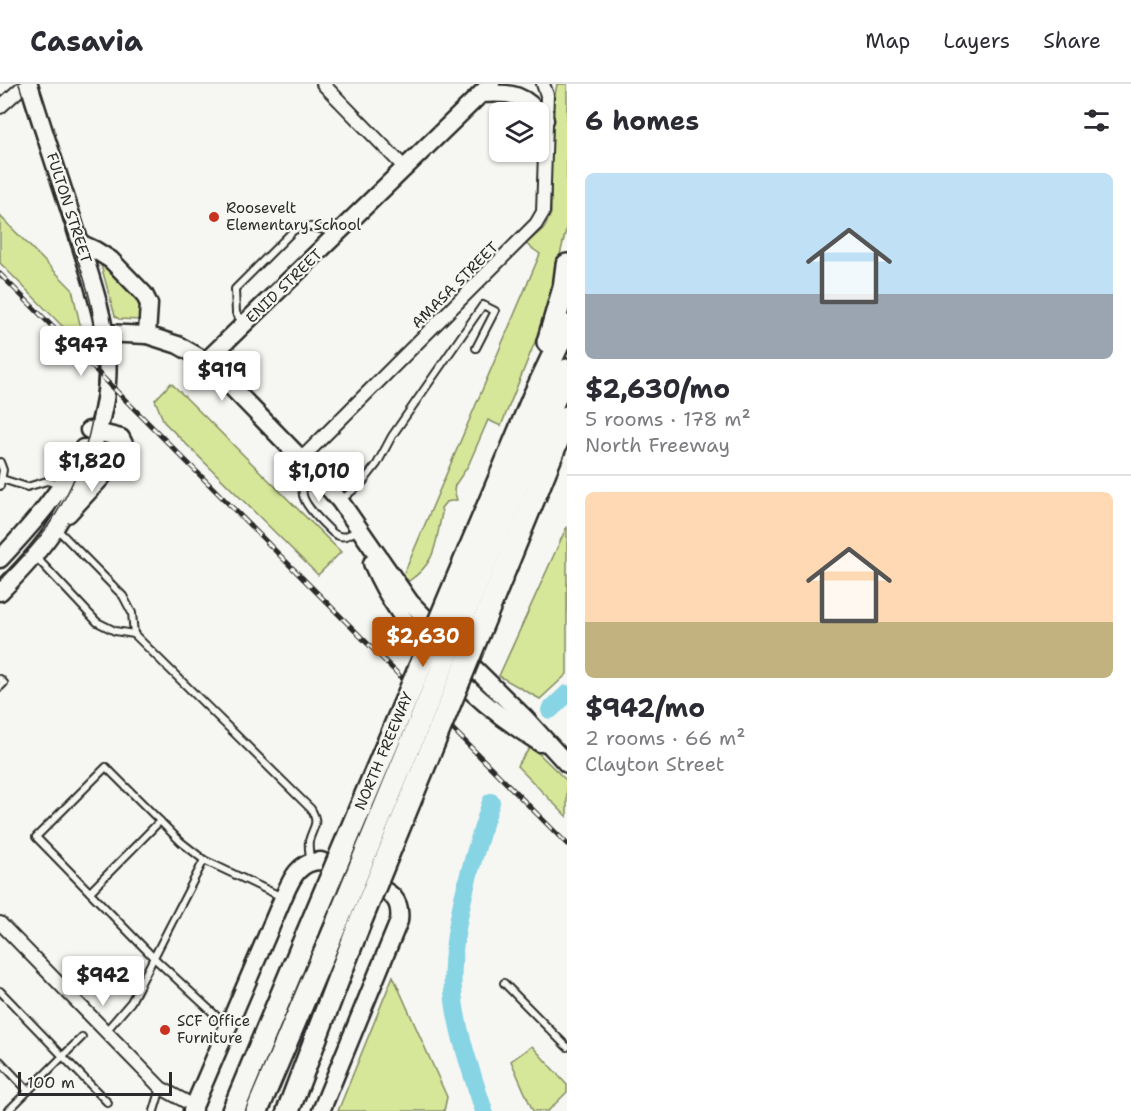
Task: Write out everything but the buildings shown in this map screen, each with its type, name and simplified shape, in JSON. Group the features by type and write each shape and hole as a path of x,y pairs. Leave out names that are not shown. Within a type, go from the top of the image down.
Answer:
{"highway":[{"path":"533,398 564,288 567,266"},
{"name":"NORTH FREEWAY","path":"289,1110 357,930 518,484 533,398 567,326"},
{"name":"NORTH FREEWAY","path":"257,1111 567,370"},
{"name":"NORTH FREEWAY","path":"232,1111 302,946 518,484 567,417"},
{"path":"221,1111 241,1092"}],"street":[{"path":"323,84 405,168"},
{"path":"0,106 20,89 29,85"},
{"name":"FULTON STREET","path":"0,592 55,528 76,486 107,382 107,351 95,288 29,85"},
{"path":"486,89 514,94 529,102"},
{"name":"ENID STREET","path":"206,361 486,89"},
{"name":"AMASA STREET","path":"302,458 536,224 543,212 544,162"},
{"path":"80,243 111,260 144,294 149,304 147,335"},
{"path":"103,333 147,335 178,345 206,361 302,458 340,501 410,602 491,687 525,718 567,764"},
{"path":"55,528 124,453 125,446 121,438 93,431"},
{"name":"FULTON STREET","path":"0,559 32,524 61,485 93,431"},
{"path":"0,923 161,1088 193,1109 283,898 297,871 310,861 321,861 389,893 398,903 399,921 321,1111"}],"lane":[{"path":"244,325 235,307 235,289 239,283 293,231 301,227 320,228 336,235"},
{"path":"340,501 363,482 377,464 392,436 483,306 495,311 476,348"},
{"path":"0,462 3,470 1,482 27,487 47,481 61,485"},
{"path":"316,474 305,483 302,490 304,500 339,537 346,537 359,529"},
{"path":"55,528 123,596 132,613 134,634"},
{"path":"34,555 97,622 115,631 134,634 311,808 316,817 316,824 309,843 310,861"},
{"path":"0,679 4,683 0,687"},
{"path":"228,1027 153,957 36,837 106,767 181,842 204,860 283,898"},
{"path":"90,892 160,821"},
{"path":"106,1032 131,1002 204,860"},
{"path":"504,983 567,1047"},
{"path":"0,991 108,1103"},
{"path":"8,1111 82,1037"},
{"path":"0,1061 28,1091"},
{"path":"154,1111 161,1088"}],"green space":[{"path":"557,84 567,84 567,226 545,317 501,426 488,420 468,466 455,485 457,500 446,502 441,508 436,543 430,559 425,567 409,581 403,576 540,254 526,244 545,227 551,213 551,117"},
{"path":"0,216 72,289 82,333 76,340 0,263"},
{"path":"99,258 140,298 141,320 119,319 115,316"},
{"path":"171,383 341,552 318,575 164,422 155,400"},
{"path":"567,526 567,674 540,699 499,676"},
{"path":"531,746 567,781 567,817 517,766"},
{"path":"393,976 447,1097 444,1111 338,1111"},
{"path":"532,1046 567,1085 567,1092 548,1111 533,1111 511,1061"}],"waterway":[{"path":"550,710 567,694"},
{"path":"484,1111 457,1021 453,968 464,895 491,802"}],"tram line":[{"path":"0,581 48,526 75,476 92,422 98,365 92,309 87,289 19,84"}],"railway":[{"path":"0,274 567,844"}],"place":[{"name":"Roosevelt Elementary School","path":"214,217"},
{"name":"SCF Office Furniture","path":"165,1030"}]}
